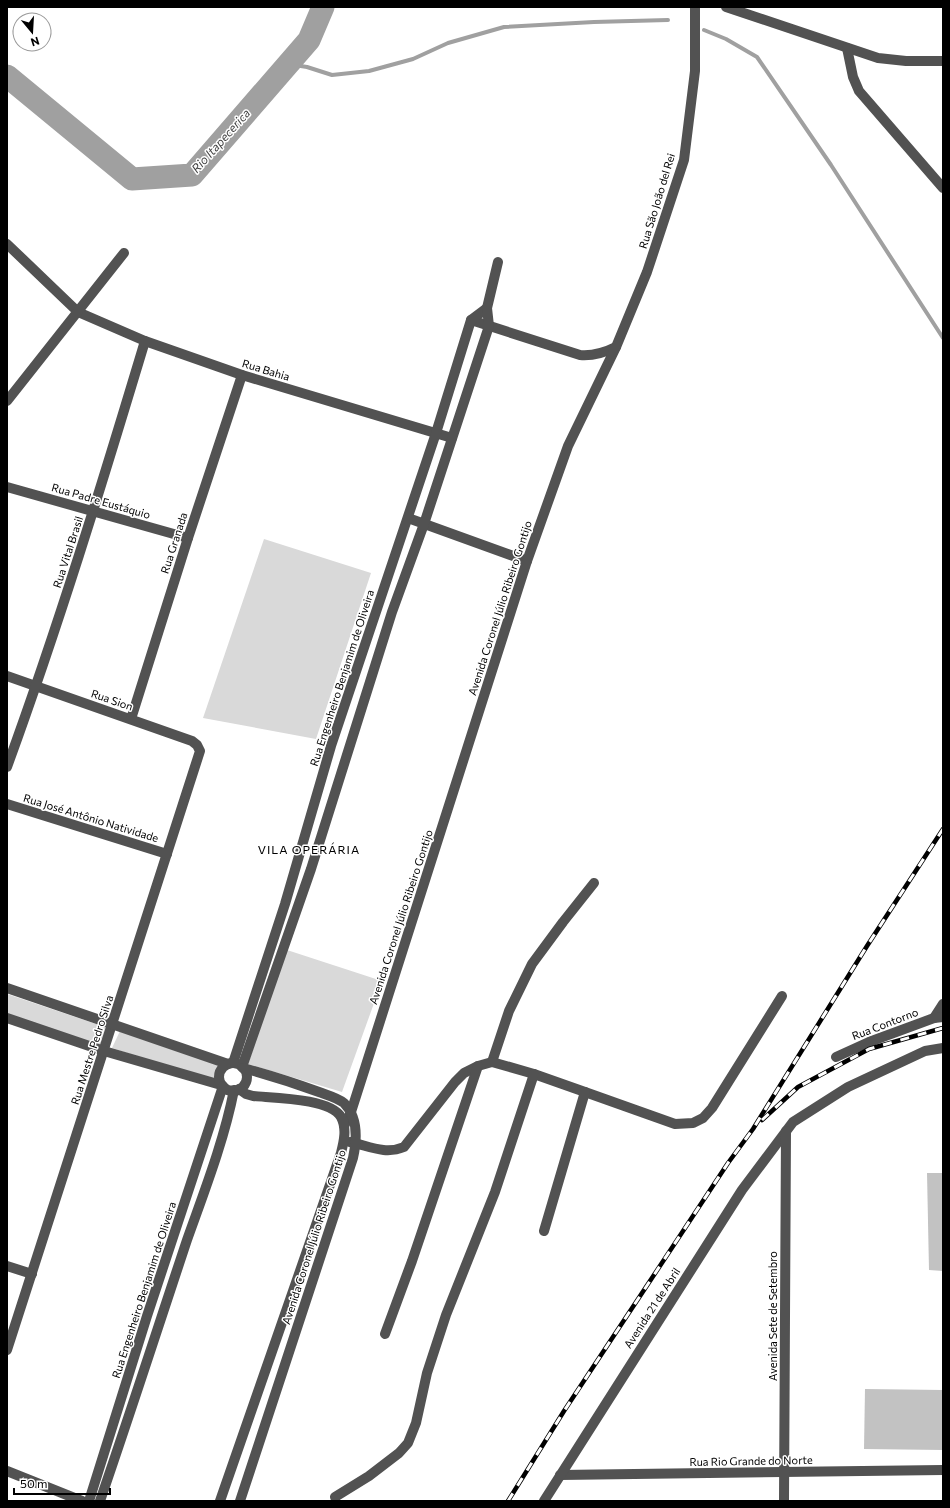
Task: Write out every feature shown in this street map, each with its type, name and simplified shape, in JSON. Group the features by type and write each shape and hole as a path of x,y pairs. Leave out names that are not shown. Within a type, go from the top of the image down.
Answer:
{"street":[{"name":"Rua São João del Rei","path":"616,347 647,272 684,160 695,71 695,7"},
{"path":"726,7 878,58 906,61 943,61"},
{"path":"847,48 851,69 859,91 943,188"},
{"path":"7,244 78,312"},
{"path":"7,401 124,253"},
{"path":"237,1066 297,908 392,612 424,524 489,326 487,308 498,262"},
{"path":"472,320 487,308"},
{"name":"Rua Bahia","path":"78,312 145,341 242,375 452,438"},
{"path":"472,320 580,355 590,356 601,354 616,347"},
{"name":"Rua Engenheiro Benjamim de Oliveira","path":"237,1066 331,746 408,518 472,320"},
{"name":"Rua Vital Brasil","path":"7,767 36,686 94,511 145,341"},
{"name":"Avenida Coronel Júlio Ribeiro Gontijo","path":"240,1501 356,1144 355,1126 351,1112 528,561 568,446 616,347"},
{"name":"Rua Granada","path":"131,719 188,538 242,375"},
{"name":"Rua Padre Eustáquio","path":"7,487 188,538"},
{"path":"408,518 528,561"},
{"name":"Rua Sion","path":"7,676 192,741 200,749 199,756"},
{"name":"Rua Mestre Pedro Silva","path":"7,1350 199,756"},
{"name":"Rua José Antônio Natividade","path":"7,804 167,854"},
{"path":"492,1062 509,1011 532,964 563,922 594,884"},
{"path":"285,904 297,908"},
{"path":"7,988 332,1097 344,1103 351,1112 344,1126"},
{"path":"344,1141 380,1150 395,1151 404,1147 455,1082 464,1073 478,1066 492,1062 534,1074 675,1124 693,1124 703,1118 712,1108 782,996"},
{"path":"939,1017 943,1004"},
{"name":"Rua Contorno","path":"836,1057 869,1042 939,1017"},
{"path":"7,1018 104,1051 222,1086 228,1090 237,1090 243,1086 247,1077 237,1066"},
{"name":"Avenida 21 de Abril","path":"544,1501 742,1190 793,1122 848,1087 925,1051 943,1048"},
{"path":"222,1086 219,1079 221,1070 237,1066"},
{"path":"385,1334 412,1261 478,1066"},
{"path":"335,1497 370,1476 399,1453 408,1443 416,1423 427,1373 446,1315 495,1192 534,1074"},
{"name":"Rua Engenheiro Benjamim de Oliveira","path":"89,1501 222,1086"},
{"path":"100,1501 143,1377 237,1090"},
{"name":"Avenida Coronel Júlio Ribeiro Gontijo","path":"220,1501 344,1141 344,1126 336,1111 324,1106 299,1100 253,1096 237,1090"},
{"path":"544,1232 585,1092"},
{"name":"Avenida Sete de Setembro","path":"784,1501 786,1132"},
{"path":"174,1234 188,1237"},
{"path":"7,1266 32,1274"},
{"path":"297,1277 312,1281"},
{"path":"129,1373 143,1377"},
{"path":"253,1406 270,1411"},
{"name":"Rua Rio Grande do Norte","path":"560,1475 943,1470"},
{"path":"7,1471 82,1501"}],"shaded area":[{"path":"264,539 371,573 316,739 203,718"},
{"path":"287,950 382,981 342,1092 248,1064"},
{"path":"7,994 108,1028 101,1048 7,1015"},
{"path":"120,1031 218,1064 214,1081 112,1048"}],"building":[{"path":"927,1173 943,1173 943,1271 929,1270"},
{"path":"865,1389 943,1390 943,1450 864,1449"}],"waterway":[{"name":"Rio Itapecerica","path":"7,76 132,179 192,175 309,40 323,7"},
{"path":"288,64 307,67 332,75 369,71 413,59 448,43 504,27 668,20"},
{"path":"704,30 726,39 757,57 831,165 943,338"}],"railway":[{"path":"508,1501 564,1411 728,1163 753,1129 867,946 943,829"},
{"path":"762,1120 798,1087 869,1049 943,1028"}],"district":[{"name":"VILA OPERÁRIA","path":"309,850"}]}
